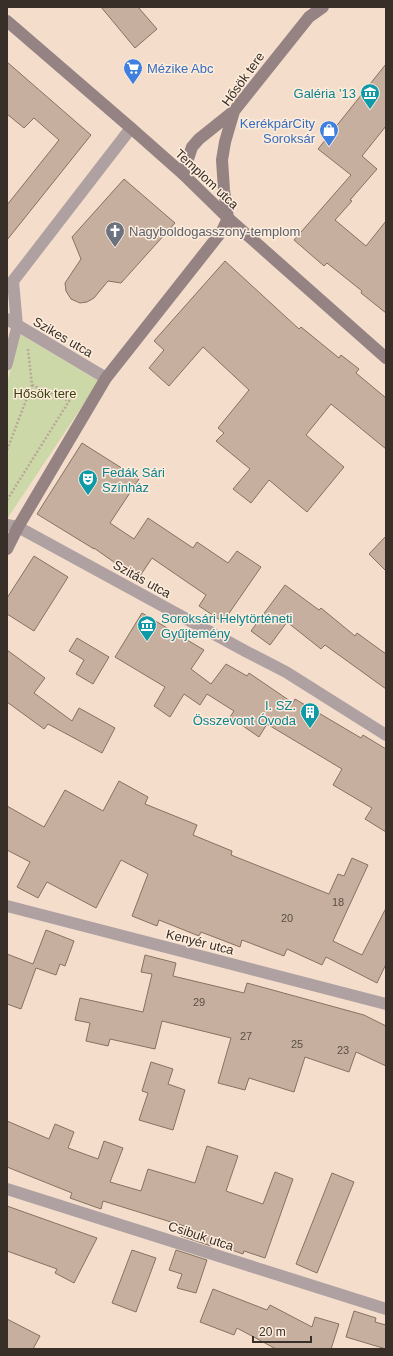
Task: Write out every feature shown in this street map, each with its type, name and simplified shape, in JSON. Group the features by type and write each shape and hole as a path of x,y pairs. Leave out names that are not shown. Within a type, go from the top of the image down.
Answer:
{"street":[{"name":"Hősök tere","path":"228,218 222,160 225,142 234,110 309,17 323,7"},
{"name":"Templom utca","path":"7,21 131,128 228,218 386,358"},
{"path":"182,174 192,147 199,139 234,110"},
{"path":"22,329 13,281 131,128"},
{"path":"7,549 12,526 106,378 222,231 228,218"},
{"name":"Szikes utca","path":"7,319 106,378"},
{"name":"Szitás utca","path":"12,526 286,672 386,735"},
{"name":"Kenyér utca","path":"7,906 386,1004"},
{"name":"Csibuk utca","path":"7,1189 386,1309"}],"lane":[{"path":"7,365 22,329"}],"path":[{"path":"7,450 32,385 22,329"},
{"path":"32,385 69,402"},
{"path":"7,500 71,398 77,395"}],"green space":[{"name":"Hősök tere","path":"20,334 99,381 7,519 7,383"}],"building":[{"path":"101,7 138,7 157,29 135,48"},
{"path":"7,62 91,135 7,240 7,205 59,140 34,118 24,128 7,114"},
{"path":"386,64 386,126 362,156 377,169 335,220 366,246 386,221 386,313 361,293 362,291 327,263 324,266 294,240 351,175 318,149"},
{"name":"Nagyboldogasszony-templom","path":"124,179 175,223 121,283 108,281 94,298 87,302 80,303 71,299 66,291 65,283 81,259 72,237"},
{"path":"225,261 299,329 301,327 339,358 341,355 359,369 356,373 386,398 386,449 331,404 306,435 344,467 307,512 269,480 251,503 233,489 250,469 216,441 224,433 218,428 249,390 203,347 169,386 149,368 164,350 154,341"},
{"path":"82,443 139,479 110,523 134,539 148,518 193,548 197,542 228,563 237,551 261,567 223,622 199,606 206,595 152,558 138,579 94,548 37,514"},
{"path":"386,536 386,571 369,554"},
{"path":"34,556 68,577 34,631 7,614 7,598"},
{"path":"285,585 319,610 321,608 355,636 357,633 386,654 386,689 325,645 321,649 287,622 270,645 251,631"},
{"path":"142,613 204,650 191,669 211,684 226,664 247,676 249,673 293,703 295,699 361,738 363,735 386,749 386,832 365,819 372,808 333,785 342,769 267,724 259,737 230,717 234,711 207,694 200,705 184,694 170,717 154,706 165,687 115,657"},
{"path":"77,638 109,657 93,684 76,674 84,660 69,651"},
{"path":"7,650 45,678 34,693 72,721 79,708 115,728 102,753 48,724 44,729 7,702"},
{"path":"119,781 148,797 145,804 197,825 193,835 232,851 231,855 329,894 338,874 344,876 352,858 368,865 333,941 362,955 386,908 386,964 377,983 326,957 322,965 287,949 284,956 242,940 240,947 201,932 199,936 159,920 157,926 132,916 148,874 121,860 96,908 47,882 38,898 17,887 30,862 7,850 7,806 44,827 65,790 103,811"},
{"path":"46,930 74,941 65,966 60,964 56,975 36,968 21,1009 7,1004 7,954 33,964"},
{"path":"145,955 176,963 173,976 244,993 247,983 364,1015 386,1026 386,1066 356,1052 349,1072 305,1057 294,1092 249,1078 245,1090 218,1083 231,1038 162,1021 155,1049 110,1039 108,1046 86,1041 90,1023 75,1020 80,998 143,1012 152,974 141,972"},
{"path":"151,1062 173,1069 168,1084 185,1090 173,1130 139,1120 148,1093 142,1091"},
{"path":"7,1121 49,1139 55,1124 74,1132 68,1148 98,1159 104,1141 123,1148 110,1182 141,1191 148,1169 195,1183 207,1146 238,1156 226,1191 263,1204 275,1172 293,1179 265,1258 244,1251 243,1254 212,1243 211,1246 181,1236 184,1226 103,1201 101,1209 70,1198 72,1193 7,1167"},
{"path":"332,1173 354,1182 317,1273 296,1264"},
{"path":"7,1206 97,1238 74,1283 55,1273 57,1269 7,1251"},
{"path":"132,1250 156,1258 136,1312 112,1303"},
{"path":"176,1250 207,1260 196,1293 177,1288 182,1274 169,1270"},
{"path":"213,1289 267,1310 270,1305 312,1327 315,1317 339,1324 331,1349 276,1349 237,1328 234,1335 200,1322"},
{"path":"354,1311 376,1318 375,1322 386,1325 386,1349 346,1337"},
{"path":"7,1319 40,1336 33,1349 7,1349"}],"place":[{"name":"Mézike Abc","path":"133,85"},
{"name":"Galéria '13","path":"370,110"},
{"name":"KerékpárCity Soroksár","path":"329,147"},
{"name":"Nagyboldogasszony-templom","path":"115,248"},
{"name":"Fedák Sári Színház","path":"88,496"},
{"name":"Soroksári Helytörténeti Gyűjtemény","path":"147,642"},
{"name":"I. SZ. Összevont Óvoda","path":"310,729"}]}
